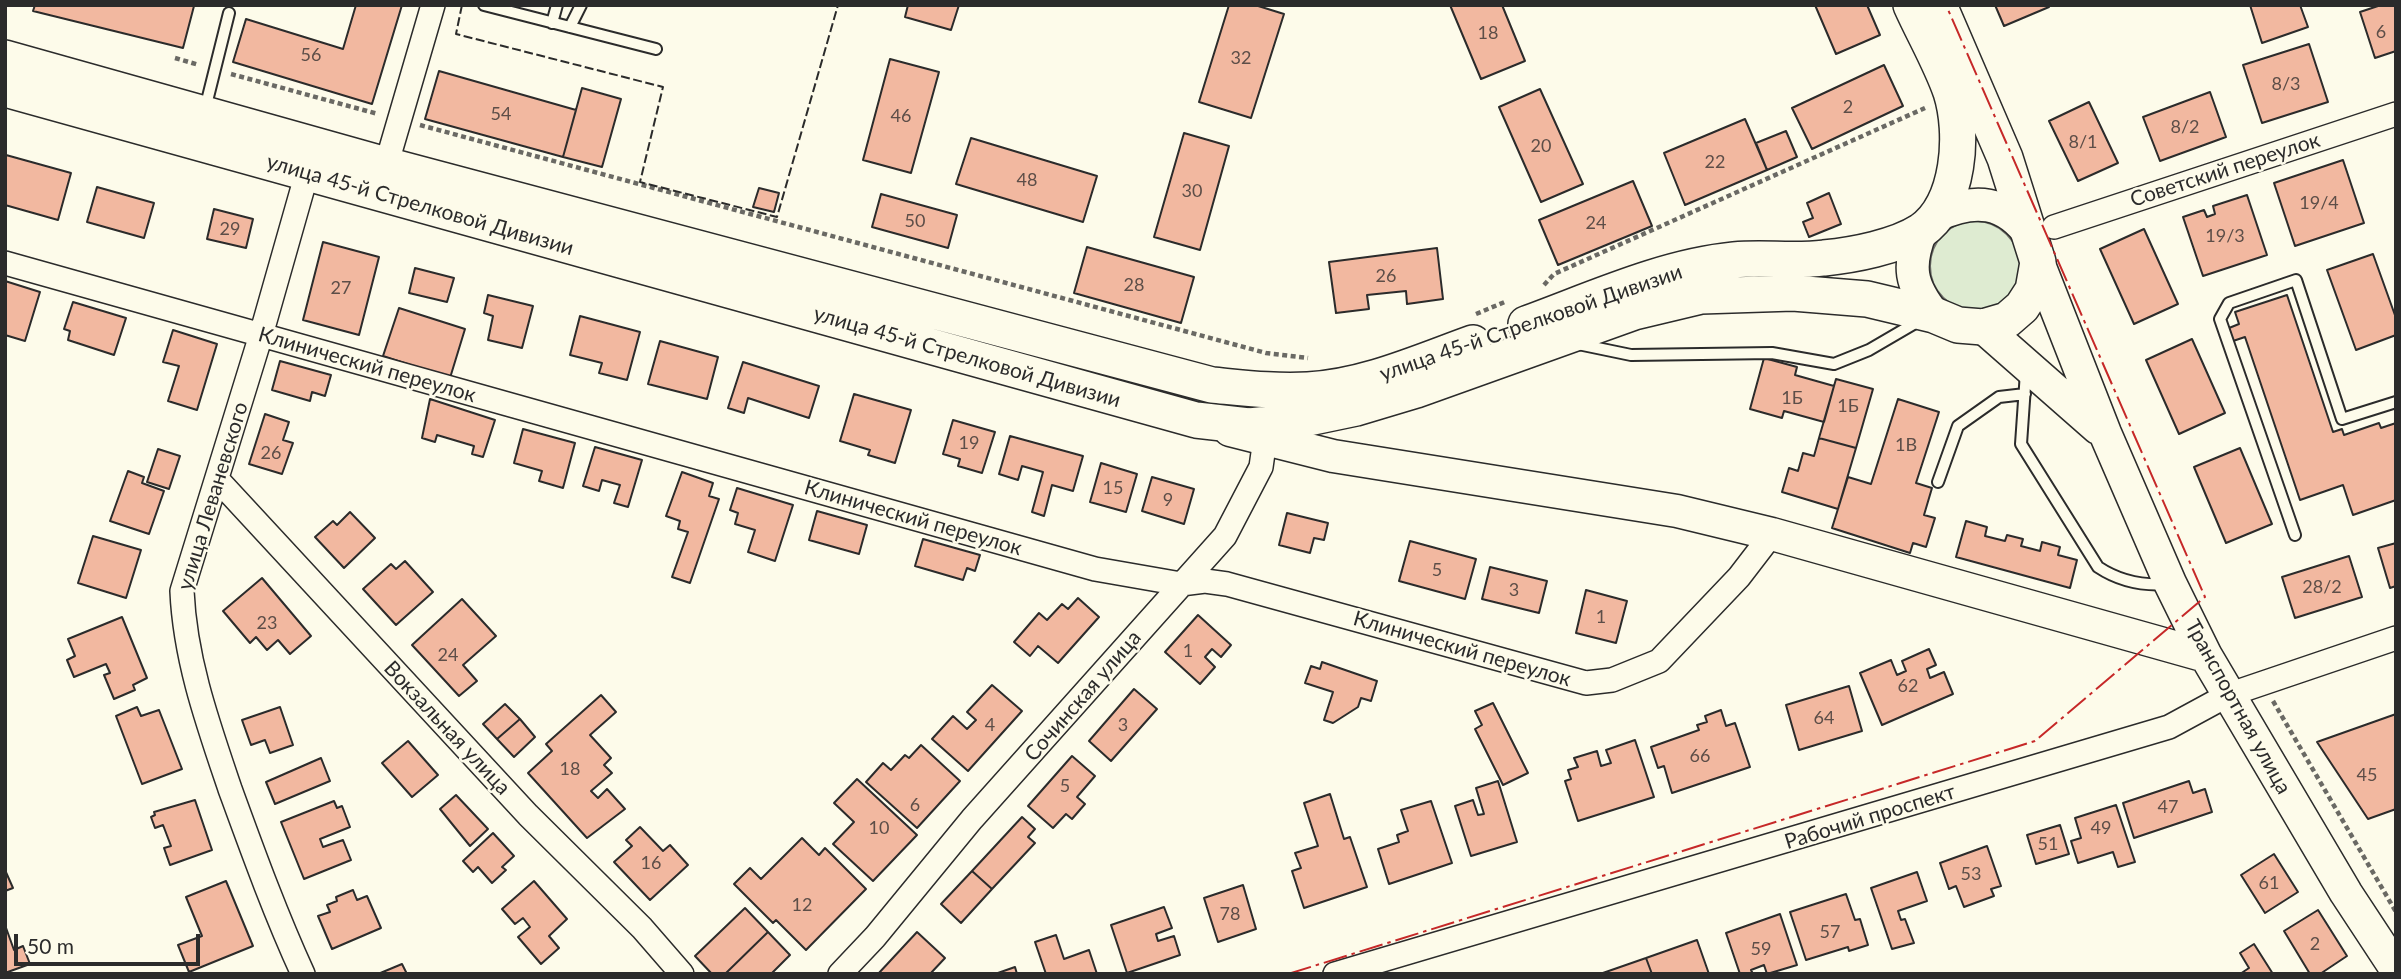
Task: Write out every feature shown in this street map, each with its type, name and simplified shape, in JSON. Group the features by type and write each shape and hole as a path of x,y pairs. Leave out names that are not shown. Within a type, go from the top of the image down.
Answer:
{"main road":[{"path":"1911,5 1951,92 1956,120 1956,152 1951,184 1913,252 1912,275 1919,296 1934,314"},
{"path":"1939,5 2041,242 2033,290 2022,307 2007,320 1983,327"},
{"name":"улица 45-й Стрелковой Дивизии","path":"5,58 204,114 382,179 1196,420 1249,426 1268,418 1310,390 1362,381 1408,367 1640,282 1734,260 1839,256 1882,245 1929,223"},
{"name":"улица 45-й Стрелковой Дивизии","path":"5,89 307,173 382,179 1212,385 1268,418 1356,408 1416,390 1634,312 1713,295 1771,291 1867,299 1934,314"},
{"name":"Транспортная улица","path":"1929,223 1958,205 1985,204 2008,212 2041,242 2105,433 2170,583 2228,695 2389,969"},
{"name":"Транспортная улица","path":"1934,314 1958,325 1983,327 2105,433"},
{"path":"1268,418 1333,456 1677,511 1772,534 2206,656"}],"street":[{"path":"382,179 433,5"},
{"name":"Советский переулок","path":"2041,242 2396,114"},
{"name":"улица Леваневского","path":"303,974 272,906 211,733 184,634 182,591 261,335 307,173"},
{"name":"Клинический переулок","path":"5,263 1095,569 1181,584 1205,581 1227,583 1586,683 1612,680 1659,661 1739,576 1772,534"},
{"name":"Сочинская улица","path":"840,974 1225,536 1241,510 1261,467 1268,418"},
{"name":"Вокзальная улица","path":"217,479 528,815 642,928 681,974"},
{"name":"Рабочий проспект","path":"1335,974 2169,727 2228,695 2396,638"}],"lane":[{"path":"484,5 656,49"},
{"path":"552,23 557,5"},
{"path":"570,27 581,5"},
{"path":"204,114 229,13"},
{"path":"2295,535 2220,318 2229,303 2295,280 2342,419 2396,402"},
{"path":"1544,342 1581,345 1630,355 1772,353 1834,364 1869,350 1900,330 1934,314"},
{"path":"2026,362 2021,444 2098,567 2113,577 2150,586 2170,583"},
{"path":"1938,482 1958,426 1999,397 2025,394"}],"path":[{"path":"174,58 1266,354 1318,360"},
{"path":"1533,289 1545,284 1554,274 1919,112 1951,92"},
{"path":"1473,315 1509,300"},
{"path":"2271,698 2396,912"}],"green space":[{"path":"1975,221 1992,224 2007,234 2017,249 2020,266 2017,283 2007,298 1992,308 1975,311 1958,308 1943,298 1933,283 1930,266 1933,249 1943,234 1958,224"}],"building":[{"path":"35,5 194,6 183,48 33,11"},
{"path":"356,5 402,5 372,104 233,62 246,19 343,49"},
{"path":"908,5 959,5 951,30 905,17"},
{"path":"1229,5 1255,5 1284,14 1251,118 1199,102"},
{"path":"1450,5 1502,5 1525,61 1481,79"},
{"path":"1815,5 1867,5 1880,35 1836,54"},
{"path":"1995,5 2049,5 2049,7 2004,26"},
{"path":"2250,5 2300,5 2308,27 2262,43"},
{"path":"2381,5 2396,5 2396,51 2375,58 2360,12"},
{"path":"2309,44 2328,102 2262,123 2243,65"},
{"path":"890,59 939,72 911,173 863,160"},
{"path":"1884,65 1903,106 1812,149 1792,108"},
{"path":"439,71 576,110 563,157 425,119"},
{"path":"582,88 621,99 602,167 563,157"},
{"path":"1540,89 1583,184 1541,202 1499,107"},
{"path":"2210,92 2226,137 2160,161 2143,117"},
{"path":"2089,102 2118,163 2078,181 2049,121"},
{"path":"1745,119 1767,170 1685,205 1664,153"},
{"path":"1786,131 1797,157 1767,170 1756,143"},
{"path":"1184,133 1229,146 1200,250 1154,237"},
{"path":"971,138 1097,176 1083,222 956,184"},
{"path":"6,155 71,173 58,220 5,205"},
{"path":"2343,160 2364,223 2295,246 2274,183"},
{"path":"1633,181 1652,226 1558,265 1539,220"},
{"path":"97,187 154,203 144,238 87,222"},
{"path":"759,188 779,193 774,212 753,207"},
{"path":"1829,193 1841,224 1809,237 1803,222 1813,218 1807,203"},
{"path":"881,194 957,215 948,248 872,227"},
{"path":"2247,195 2267,255 2203,276 2183,217 2204,210 2207,217 2215,214 2213,206"},
{"path":"214,209 253,219 246,248 207,239"},
{"path":"2144,229 2178,304 2134,324 2100,249"},
{"path":"323,242 379,257 359,335 303,320"},
{"path":"1087,247 1194,277 1181,323 1074,293"},
{"path":"1437,248 1443,299 1407,304 1406,291 1367,295 1369,309 1336,313 1329,262"},
{"path":"2373,254 2396,318 2396,335 2356,350 2327,270"},
{"path":"415,268 454,278 447,302 409,293"},
{"path":"5,281 40,292 25,341 5,335"},
{"path":"488,295 533,306 522,348 488,340 493,316 484,313"},
{"path":"2287,295 2333,432 2342,429 2344,435 2379,423 2381,428 2396,423 2396,500 2353,515 2343,485 2300,500 2245,337 2233,341 2229,328 2239,324 2235,312"},
{"path":"73,302 126,318 114,355 68,340 70,331 64,329"},
{"path":"399,308 465,329 450,378 383,356"},
{"path":"580,316 640,332 627,380 599,373 602,363 570,355"},
{"path":"173,330 217,344 197,410 168,401 179,366 163,362"},
{"path":"2192,339 2225,413 2179,434 2146,360"},
{"path":"660,341 718,357 707,399 648,384"},
{"path":"1764,358 1797,367 1795,375 1834,386 1824,422 1784,411 1782,418 1750,409"},
{"path":"280,361 331,375 325,396 312,392 310,401 272,390"},
{"path":"743,362 819,386 809,418 748,398 744,413 728,408"},
{"path":"1836,379 1873,389 1856,448 1819,438"},
{"path":"854,394 911,410 895,463 868,455 870,450 840,441"},
{"path":"430,399 495,420 483,457 472,454 474,446 437,435 435,442 422,438"},
{"path":"1898,399 1939,412 1916,483 1932,488 1924,515 1935,518 1926,547 1913,543 1910,553 1832,528 1848,477 1871,484"},
{"path":"265,414 289,422 283,440 293,443 282,474 249,464"},
{"path":"953,420 995,432 982,473 958,466 960,459 943,454"},
{"path":"523,429 575,443 563,488 539,481 542,471 514,463"},
{"path":"1010,436 1083,456 1073,491 1052,485 1044,516 1032,512 1043,472 1022,466 1018,480 999,474"},
{"path":"1819,438 1856,448 1838,509 1782,492 1789,468 1798,471 1803,453 1814,456"},
{"path":"595,447 642,460 628,507 614,503 620,485 602,480 599,491 583,486"},
{"path":"2240,448 2272,524 2226,543 2194,467"},
{"path":"158,449 180,456 169,489 147,482"},
{"path":"1101,463 1137,474 1126,512 1090,502"},
{"path":"128,471 144,477 142,483 164,491 149,534 110,521"},
{"path":"682,472 713,483 709,496 719,499 690,583 672,577 688,532 678,529 680,521 666,516"},
{"path":"1152,477 1194,489 1184,524 1142,511"},
{"path":"737,488 793,505 775,561 748,552 755,530 735,524 738,513 730,510"},
{"path":"817,511 867,525 859,554 809,540"},
{"path":"350,512 375,538 344,568 315,537 333,521 337,525"},
{"path":"1287,513 1328,523 1324,540 1314,538 1310,553 1279,545"},
{"path":"1966,521 1987,527 1985,536 2005,541 2007,535 2023,539 2021,546 2040,551 2042,542 2060,547 2058,555 2077,560 2070,588 1956,557"},
{"path":"93,536 141,550 126,598 78,583"},
{"path":"923,539 980,555 975,571 967,568 963,580 915,566"},
{"path":"1410,541 1476,559 1465,599 1399,581"},
{"path":"2396,543 2396,586 2390,588 2378,548"},
{"path":"2349,556 2362,597 2295,618 2282,577"},
{"path":"405,561 433,592 396,625 363,589 391,564 396,569"},
{"path":"1490,567 1547,581 1539,613 1482,599"},
{"path":"262,578 311,636 290,654 278,640 267,650 256,637 250,643 223,611"},
{"path":"1586,590 1627,601 1616,643 1576,633"},
{"path":"1078,598 1099,617 1058,663 1038,646 1030,656 1014,642 1039,613 1047,620 1062,604 1068,609"},
{"path":"462,599 496,636 463,665 477,681 459,696 412,645"},
{"path":"1198,615 1231,645 1221,657 1212,649 1205,657 1215,667 1200,684 1165,652"},
{"path":"122,617 147,678 133,685 135,690 114,699 104,675 110,673 106,664 74,677 67,660 75,656 68,639"},
{"path":"1929,649 1936,665 1927,669 1930,678 1944,672 1953,694 1882,725 1860,673 1891,660 1897,675 1906,671 1902,661"},
{"path":"1322,662 1377,681 1371,701 1361,698 1358,707 1333,723 1324,720 1333,692 1305,683 1311,666 1320,669"},
{"path":"992,685 1022,711 968,771 932,739 953,716 967,729 976,720 967,712"},
{"path":"1849,686 1862,731 1799,750 1786,705"},
{"path":"1134,689 1157,709 1111,761 1089,741"},
{"path":"601,695 616,712 590,735 611,758 604,765 612,773 591,791 598,798 607,789 625,809 587,838 528,773 552,751 546,744"},
{"path":"1493,703 1528,773 1503,785 1475,729 1482,725 1475,711"},
{"path":"505,704 520,719 497,739 483,724"},
{"path":"137,707 141,716 159,710 182,769 142,784 116,716"},
{"path":"280,707 293,745 270,753 265,740 251,745 242,720"},
{"path":"1721,710 1726,726 1735,723 1750,767 1672,793 1664,766 1658,768 1651,747 1699,730 1697,725 1707,722 1705,716"},
{"path":"2396,714 2396,809 2368,819 2317,742"},
{"path":"520,719 535,737 514,757 497,739"},
{"path":"1635,740 1654,797 1578,821 1565,781 1571,779 1568,770 1578,767 1574,758 1597,751 1601,766 1611,763 1606,750"},
{"path":"408,741 438,775 412,797 382,763"},
{"path":"921,745 960,781 917,828 866,782 883,763 891,770 905,755 909,758"},
{"path":"1072,756 1095,776 1077,797 1085,804 1072,819 1066,814 1053,828 1028,806"},
{"path":"321,758 330,781 275,804 266,782"},
{"path":"857,779 917,835 873,881 833,844 854,822 834,803"},
{"path":"1498,781 1517,842 1471,856 1455,806 1473,800 1478,815 1484,814 1476,788"},
{"path":"2189,781 2193,793 2205,789 2212,812 2134,838 2123,803"},
{"path":"1330,794 1344,839 1350,837 1367,887 1304,908 1292,871 1301,868 1295,853 1318,846 1304,803"},
{"path":"456,795 488,829 470,846 440,809"},
{"path":"195,800 212,850 170,865 164,848 171,846 163,825 155,828 151,817 155,815 154,812"},
{"path":"334,801 337,808 342,806 350,827 320,839 323,847 343,840 351,860 304,879 281,822"},
{"path":"1431,801 1452,863 1389,884 1378,849 1399,842 1397,835 1408,831 1401,810"},
{"path":"2116,805 2135,862 2118,867 2113,852 2078,863 2071,841 2081,838 2075,818"},
{"path":"1022,817 1035,829 1028,837 1035,843 992,889 972,871"},
{"path":"2060,825 2069,854 2036,864 2027,835"},
{"path":"640,827 663,851 670,845 688,865 650,900 614,862 632,846 626,840"},
{"path":"493,833 514,856 502,867 506,870 492,883 478,867 473,872 463,861"},
{"path":"802,838 819,855 825,848 866,889 806,950 776,920 773,923 734,884 750,868 761,879"},
{"path":"1987,846 2001,886 1991,889 1994,896 1964,907 1956,886 1949,889 1940,863"},
{"path":"2274,854 2298,892 2265,913 2241,875"},
{"path":"5,870 13,888 5,891"},
{"path":"972,871 992,889 961,923 941,904"},
{"path":"1917,872 1927,901 1898,911 1901,920 1905,919 1914,943 1892,949 1871,888"},
{"path":"226,881 253,946 189,972 178,945 202,936 186,897"},
{"path":"534,881 567,919 549,936 559,948 541,964 518,937 530,927 523,918 515,924 502,909"},
{"path":"1243,885 1256,929 1218,942 1204,898"},
{"path":"353,890 357,900 367,896 381,928 332,949 318,916 330,912 327,905 337,901 336,897"},
{"path":"1846,894 1855,920 1860,919 1868,945 1849,951 1848,947 1806,960 1790,912"},
{"path":"1164,907 1172,928 1156,934 1158,941 1174,936 1180,955 1127,973 1111,925"},
{"path":"745,908 768,932 725,974 712,974 695,956"},
{"path":"2318,910 2347,956 2320,974 2310,974 2284,931"},
{"path":"1780,914 1797,965 1767,974 1764,965 1751,970 1753,974 1740,974 1726,933"},
{"path":"5,925 14,950 23,946 30,964 5,973"},
{"path":"768,932 790,955 771,974 725,974"},
{"path":"917,932 945,958 930,974 878,974"},
{"path":"1056,935 1064,959 1089,950 1097,974 1046,974 1035,942"},
{"path":"1697,940 1709,974 1652,974 1646,958"},
{"path":"2254,944 2273,974 2240,974 2249,968 2240,953"},
{"path":"1646,958 1652,974 1600,974"},
{"path":"402,964 407,974 378,974"},
{"path":"1015,967 1017,974 995,974"}],"fence":[{"path":"462,5 456,34 663,87 640,182 777,217 838,5"}],"power":[{"path":"1288,974 2035,741 2205,597 1946,5"}]}
